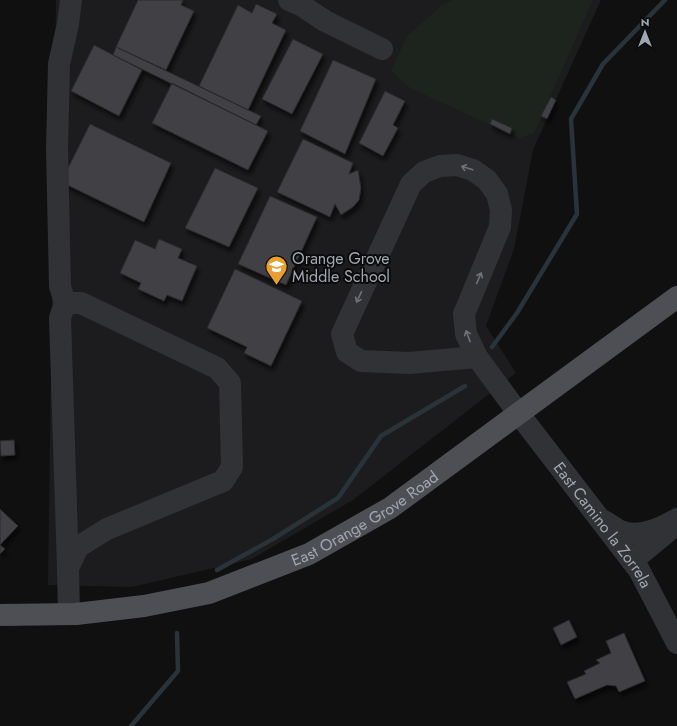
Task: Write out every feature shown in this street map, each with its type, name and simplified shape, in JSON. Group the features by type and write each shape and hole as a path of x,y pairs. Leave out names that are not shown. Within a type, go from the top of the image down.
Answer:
{"main road":[{"name":"East Orange Grove Road","path":"0,615 69,614 144,606 208,593 309,554 390,508 677,297"}],"street":[{"path":"69,614 60,318 65,303 60,286 57,149 58,64 68,24 71,0"},
{"path":"289,0 301,5 325,21 382,49"},
{"name":"East Camino la Zorrela","path":"477,357 409,363 361,361 347,352 342,334 411,184 424,172 440,166 457,165 473,170 487,180 494,189 502,210 500,227 464,314 466,334 477,357 632,561 641,574 677,643"},
{"path":"65,303 81,303 217,368 230,383 232,467 223,481 107,529 78,547 68,568"},
{"path":"600,518 621,531 634,534 658,530 677,520"},
{"path":"632,561 667,532 677,520"}],"shaded area":[{"name":"Orange Grove Middle School","path":"56,0 601,0 533,150 514,249 486,326 516,373 353,500 252,559 132,587 48,585"},
{"path":"453,0 593,0 534,133 519,138 410,88 391,71 407,36 441,6"}],"building":[{"path":"138,0 183,0 181,5 194,11 166,70 116,47"},
{"path":"256,4 277,14 272,23 286,30 248,110 199,86 238,5 252,13"},
{"path":"293,39 323,54 292,114 262,99"},
{"path":"94,45 142,70 119,116 71,91"},
{"path":"116,47 261,116 256,125 113,55"},
{"path":"333,60 376,79 345,154 300,131"},
{"path":"172,83 268,131 248,170 152,123"},
{"path":"385,91 405,101 393,125 398,128 383,156 359,143"},
{"path":"551,97 556,100 547,119 541,116"},
{"path":"492,119 512,128 510,134 490,124"},
{"path":"90,124 171,163 144,222 61,182"},
{"path":"303,139 353,163 349,174 358,170 361,188 359,200 353,207 341,215 335,204 330,217 277,192"},
{"path":"215,168 258,188 229,247 185,228"},
{"path":"270,196 317,217 286,285 238,264"},
{"path":"159,239 182,249 178,258 197,266 182,301 167,295 164,301 138,289 141,283 120,273 135,240 155,249"},
{"path":"235,269 302,301 271,366 244,353 247,347 207,328"},
{"path":"14,440 15,455 1,456 0,441"},
{"path":"0,509 18,526 0,545"},
{"path":"0,545 5,549 0,554"},
{"path":"569,620 577,637 561,645 553,628"},
{"path":"624,633 645,681 619,692 616,686 607,685 575,699 567,682 586,674 584,671 600,663 596,660 611,653 606,641"}],"waterway":[{"path":"492,347 517,313 577,214 571,119 603,64 665,0"},
{"path":"217,570 273,539 338,498 381,436 465,386"},
{"path":"131,726 178,671 177,633"}],"place":[{"name":"Orange Grove Middle School","path":"276,286"}]}
